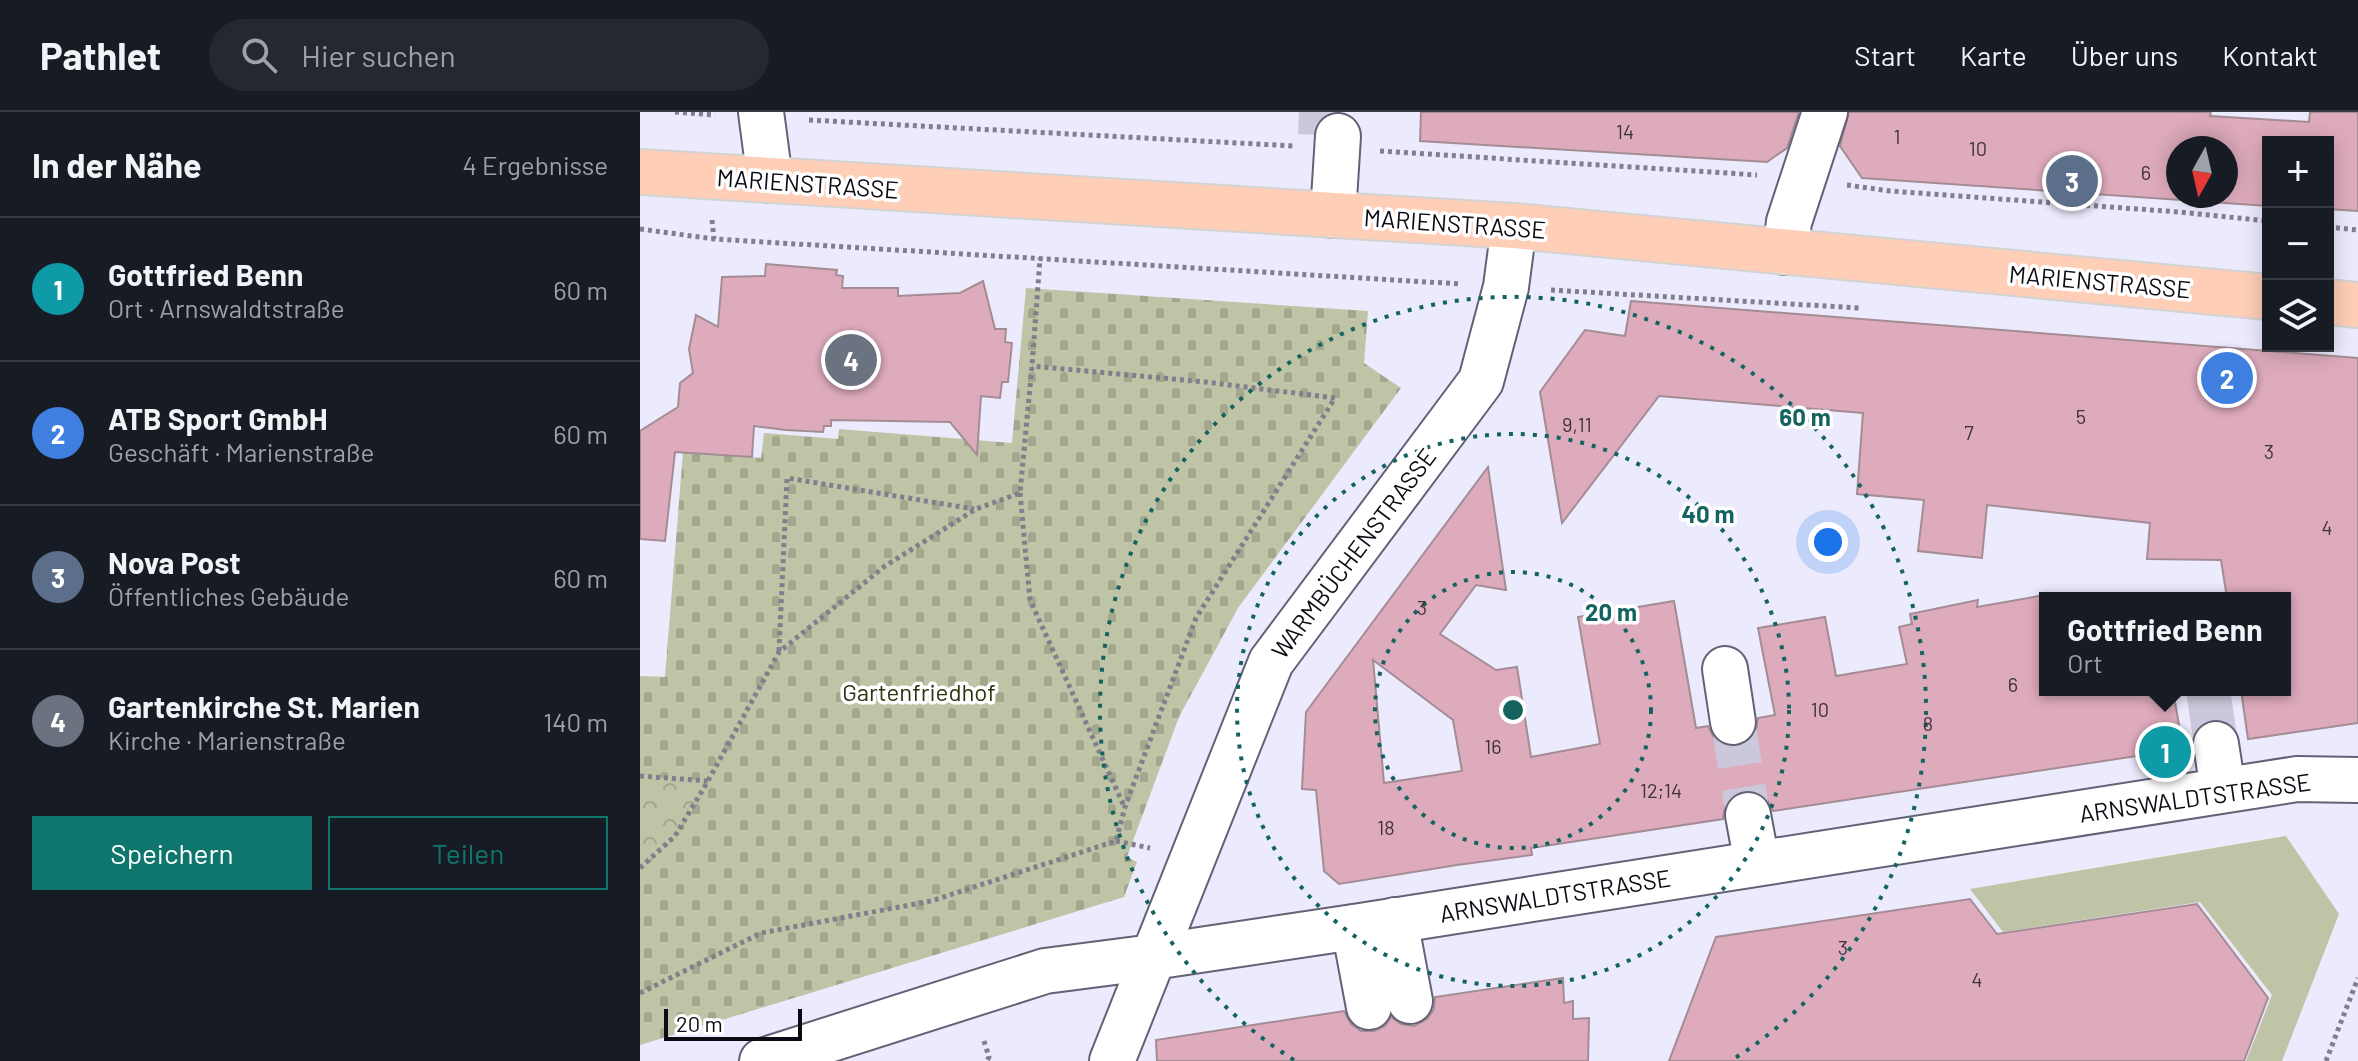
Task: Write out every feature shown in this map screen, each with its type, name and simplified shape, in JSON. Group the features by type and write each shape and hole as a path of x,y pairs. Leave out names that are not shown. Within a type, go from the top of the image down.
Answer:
{"main road":[{"name":"MARIENSTRASSE","path":"640,172 1514,226 2262,296"},
{"path":"2334,303 2358,305"}],"street":[{"path":"1785,252 1789,222 1825,112"},
{"path":"762,115 770,180"},
{"path":"1323,215 1328,142"},
{"name":"WARMBÜCHENSTRASSE","path":"1112,1061 1271,662 1481,381 1506,287 1514,226"},
{"path":"1725,669 1733,722"},
{"path":"2216,744 2223,790"},
{"name":"ARNSWALDTSTRASSE","path":"762,1061 1045,971 1375,923 2297,779 2358,780"},
{"path":"1748,815 1757,863"},
{"path":"1375,923 1390,1004"}],"path":[{"path":"675,112 696,113"},
{"path":"762,115 1328,142 1803,178 1890,191 2262,220"},
{"path":"2334,228 2358,230"},
{"path":"640,229 714,239 1506,287"},
{"path":"1040,258 1020,493 1030,600 1125,807"},
{"path":"1032,366 1335,398 1196,618 1125,807 1116,841"},
{"path":"779,652 787,478 976,509"},
{"path":"640,868 675,836 779,652 885,566 976,509 1020,493"},
{"path":"640,776 708,781"},
{"path":"640,993 761,933 931,901 1116,841 1152,848"},
{"path":"2326,1061 2358,978"},
{"path":"984,1041 989,1057 987,1061"}],"green space":[{"name":"Gartenfriedhof","path":"1026,288 1368,311 1364,363 1401,388 1238,608 1179,717 1127,857 1137,862 1124,897 640,1045 640,676 665,677 683,452 761,458 764,433 838,439 839,429 1012,443"},
{"path":"640,776 708,781 675,836 640,868"},
{"path":"2286,836 2339,914 2282,1061 2246,1061 2272,995 2200,902 2003,932 1970,889"}],"building":[{"path":"1421,112 1799,112 1787,148 1767,162 1420,141"},
{"path":"1849,112 2211,112 2210,116 2309,122 2310,112 2358,112 2358,211 2334,209 2334,136 2262,136 2262,206 2238,204 2238,136 2166,136 2166,199 1862,178 1840,146"},
{"path":"766,264 837,270 836,275 843,276 842,288 898,288 898,296 960,293 983,281 995,329 1006,329 1005,342 1012,343 1008,382 1002,382 1000,398 981,396 977,455 950,422 831,420 831,426 824,426 823,432 754,426 752,457 675,452 665,541 640,539 640,431 678,407 680,383 693,373 689,349 696,315 718,327 722,277 765,276"},
{"path":"1631,301 2358,358 2358,723 2248,739 2242,696 2291,696 2291,592 2226,592 2221,560 2147,559 2150,523 1987,505 1982,558 1918,551 1924,500 1857,494 1863,413 1659,396 1562,523 1540,392 1585,330 1625,336"},
{"path":"1488,467 1506,590 1476,585 1440,634 1496,670 1517,667 1531,757 1600,744 1578,617 1674,601 1696,728 1708,726 1714,738 1723,745 1736,747 1749,741 1756,730 1758,718 1775,715 1758,628 1825,617 1836,676 1907,664 1899,627 1912,624 1910,614 1978,600 1977,607 2039,596 2039,696 2174,696 2183,749 1773,811 1766,798 1757,792 1744,790 1731,797 1725,806 1723,819 1531,848 1532,855 1339,884 1324,871 1316,790 1302,789 1306,712","holes":["1373,660 1453,720 1462,771 1384,783"]},
{"path":"1970,899 1997,934 2197,904 2268,998 2244,1061 1669,1061 1716,937"},
{"path":"1563,978 1564,1003 1573,1001 1573,1019 1589,1018 1588,1061 1157,1061 1156,1040 1344,1011 1351,1024 1361,1031 1374,1031 1385,1026 1391,1017 1401,1024 1414,1026 1427,1019 1434,1009 1435,997"}],"tunnel":[{"path":"1320,135 1321,112"},
{"path":"2209,696 2216,744"},
{"path":"1733,722 1748,815"}],"place":[{"name":"Nova Post","path":"2072,181"},
{"name":"Gartenkirche St. Marien","path":"851,360"},
{"name":"ATB Sport GmbH","path":"2227,378"},
{"name":"Gottfried Benn","path":"2165,752"}]}
